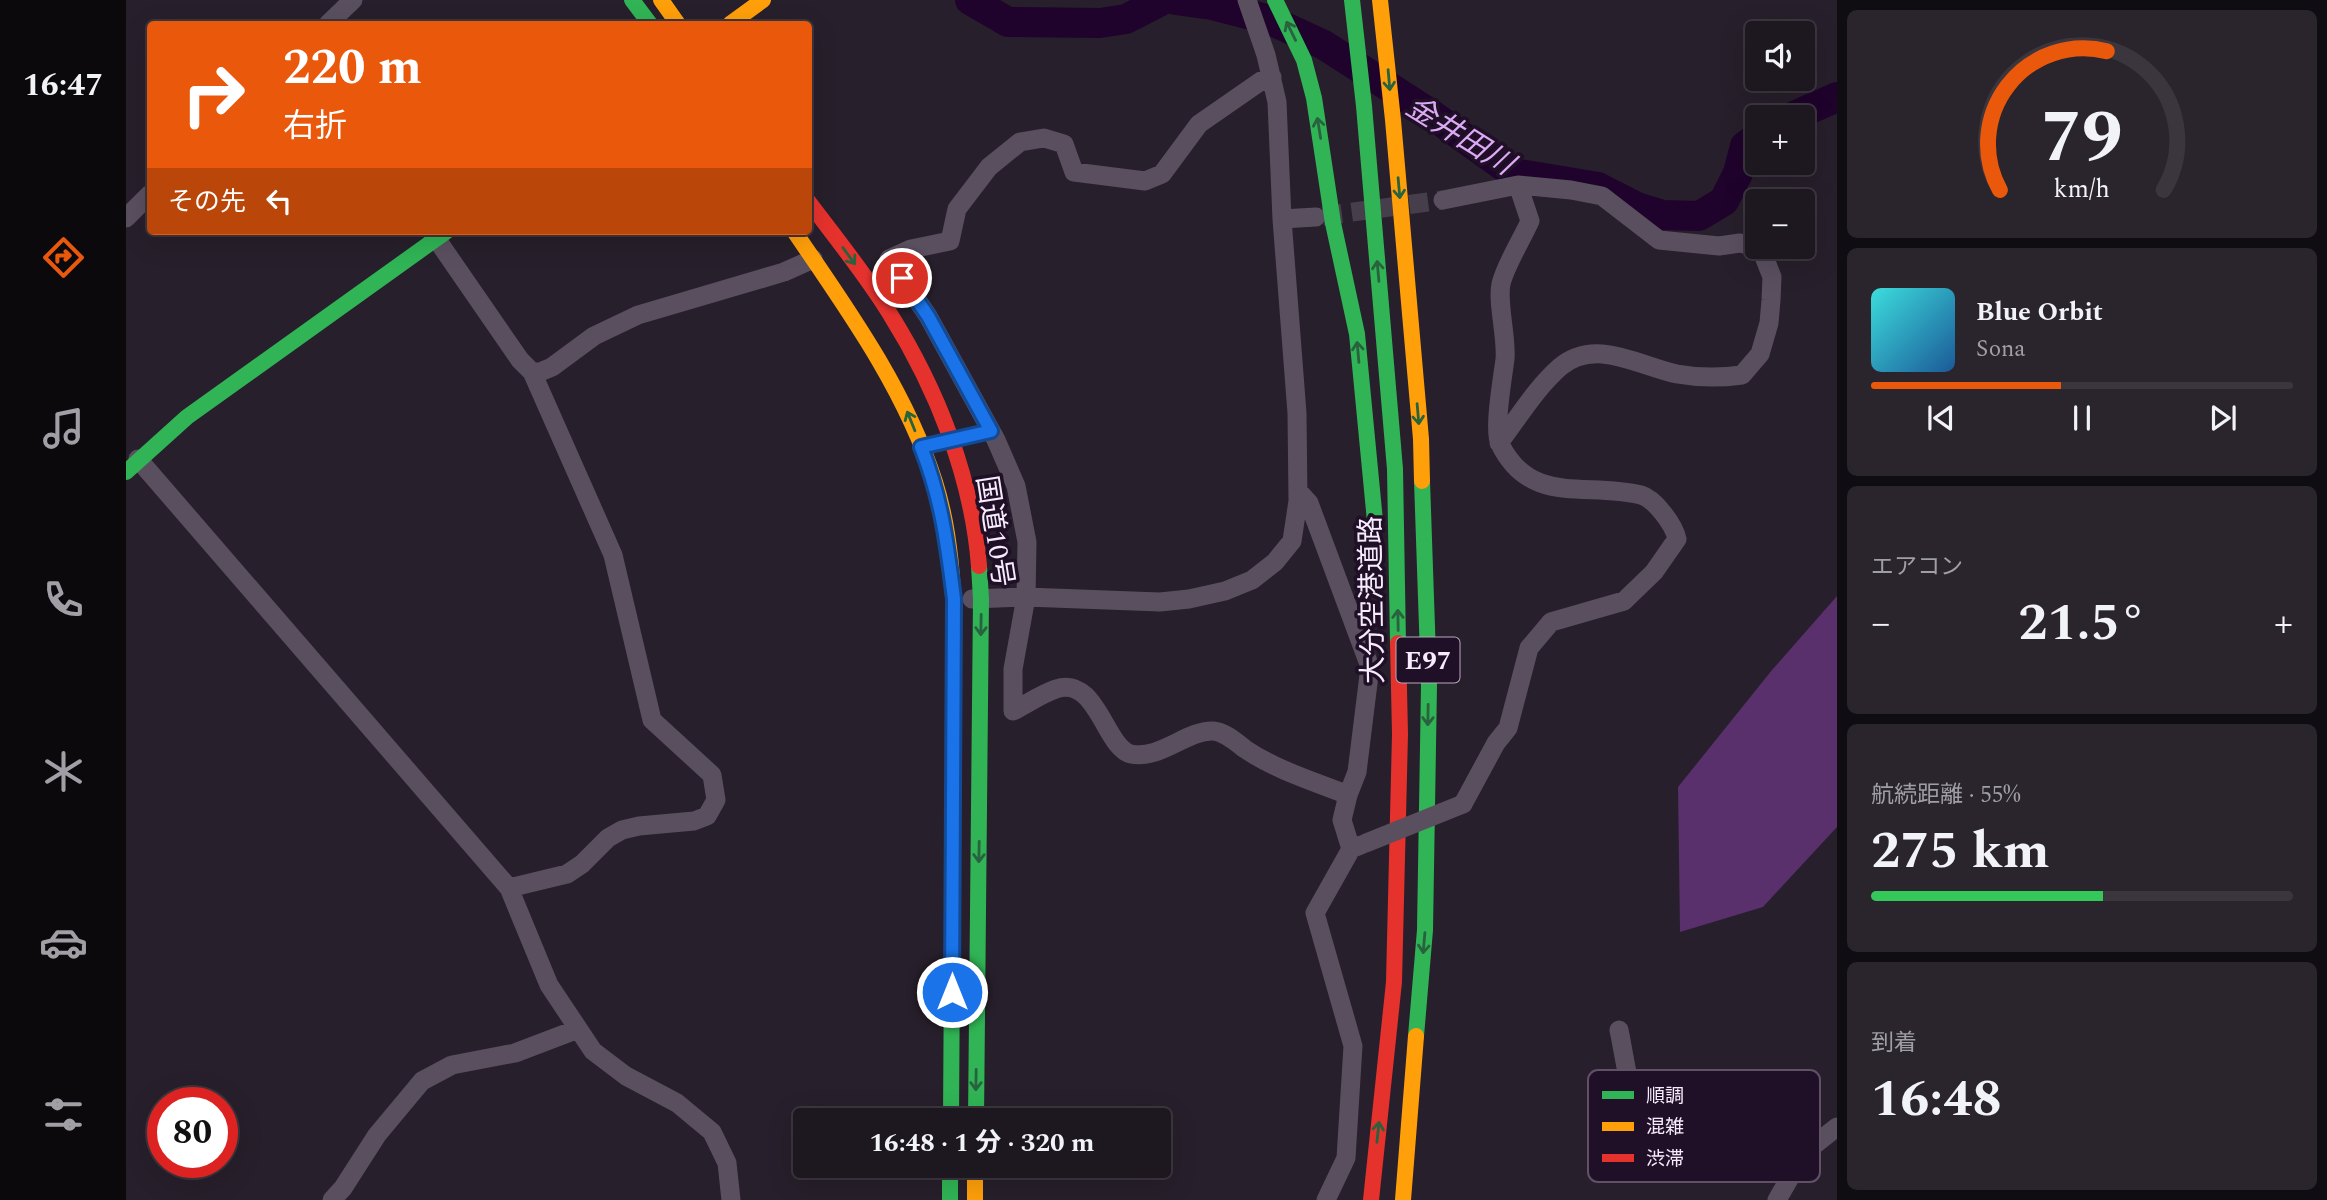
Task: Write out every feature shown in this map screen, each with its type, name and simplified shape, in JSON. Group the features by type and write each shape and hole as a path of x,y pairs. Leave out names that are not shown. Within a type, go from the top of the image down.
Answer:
{"main road":[{"path":"632,0 648,21"},
{"path":"661,0 676,21"},
{"path":"734,21 763,0"},
{"name":"大分空港道路","path":"1352,0 1364,106 1395,469 1401,734 1394,982 1371,1200"},
{"name":"大分空港道路","path":"1382,0 1421,439 1429,685 1425,930 1403,1200"},
{"path":"1276,2 1304,60 1314,98 1333,223 1357,334 1376,538"},
{"name":"国道10号","path":"812,207 900,330 925,379 971,435 969,499 978,554 981,599 976,1108"},
{"path":"126,442 132,466 187,417 437,235"},
{"name":"国道10号","path":"797,235 861,328 889,374 935,483 947,537 954,599 951,1108"},
{"path":"1381,604 1394,982"},
{"path":"950,1178 950,1200"},
{"path":"975,1178 975,1200"}],"street":[{"path":"331,21 353,0"},
{"path":"954,599 1026,597 1160,602 1189,599 1225,591 1252,580 1276,562 1292,541 1298,491 1297,413 1282,219 1277,102 1260,35 1247,1"},
{"path":"1272,77 1261,81 1199,124 1162,174 1145,181 1074,172 1064,144 1045,138 1020,142 989,167 957,209 950,241 911,249 889,260 928,316 971,435 1016,486 1027,542 1026,597 1013,669 1013,711 1057,689 1070,688 1084,696 1098,711 1117,746 1123,751 1133,754 1146,753 1211,731 1222,733 1258,758 1348,795"},
{"path":"1326,1200 1346,1158 1353,1046 1315,913 1359,846 1463,804 1496,743 1508,728 1529,648 1551,621 1624,601 1654,572 1677,539 1665,515 1644,495 1558,489 1537,483 1511,463 1499,443 1498,419 1506,354 1500,285 1530,221 1518,186"},
{"path":"1443,200 1518,186 1571,190 1602,196 1658,240 1719,246 1749,244 1763,254 1772,277 1769,323 1760,354 1742,375 1716,378 1677,374 1620,357 1599,353 1582,355 1562,365 1551,376 1499,443"},
{"path":"126,218 147,197"},
{"path":"1282,219 1316,217"},
{"path":"439,235 520,360 532,372 613,555 652,720 712,775 716,785 716,800 707,816 694,821 622,830 608,838 582,864 567,874 509,888"},
{"path":"532,372 540,372 552,366 594,336 638,315 784,272 813,259"},
{"path":"921,447 971,435"},
{"path":"132,466 509,888 549,985 593,1051 626,1076 677,1103 712,1132 727,1163 731,1200"},
{"path":"1298,491 1308,503 1370,667 1357,772 1342,820 1359,846"},
{"path":"332,1200 343,1188 377,1135 422,1081 452,1065 515,1053 578,1030"},
{"path":"1619,1030 1627,1070"},
{"path":"1820,1140 1837,1127"},
{"path":"1777,1200 1787,1182"}],"shaded area":[{"path":"1837,596 1837,827 1763,907 1680,932 1678,787 1772,670"}],"waterway":[{"name":"金井田川","path":"970,0 1008,22 1100,23 1126,19 1163,0"},
{"name":"金井田川","path":"1176,0 1212,5 1270,20 1324,45 1428,112 1513,173 1598,187 1637,207 1663,215 1699,216 1724,201 1738,173 1745,146"},
{"name":"金井田川","path":"1815,107 1837,97"}],"tunnel":[{"path":"1323,216 1443,200"}],"traffic: fast":[{"path":"632,0 648,21"},
{"path":"1275,0 1304,60 1314,98 1333,223 1357,334 1375,521"},
{"path":"1352,0 1364,106 1395,469 1398,643"},
{"path":"126,472 187,417 441,235"},
{"path":"1416,1036 1425,930 1429,685 1422,481"},
{"path":"976,1108 981,599 979,566"},
{"path":"951,1108 954,641"},
{"path":"950,1178 950,1200"}],"traffic: slow":[{"path":"661,0 676,21"},
{"path":"734,21 763,0"},
{"path":"1380,0 1421,439 1422,481"},
{"path":"797,235 874,351 923,448 935,482 948,540 954,641"},
{"path":"1403,1200 1416,1036"},
{"path":"975,1178 975,1200"}],"traffic: jam":[{"path":"812,206 881,299 923,372 950,435 960,467 969,500 979,566"},
{"path":"1371,1200 1394,982 1400,734 1398,643"}],"route":[{"path":"902,278 928,316 991,431 921,447 935,483 947,537 954,599 952,992"}]}
